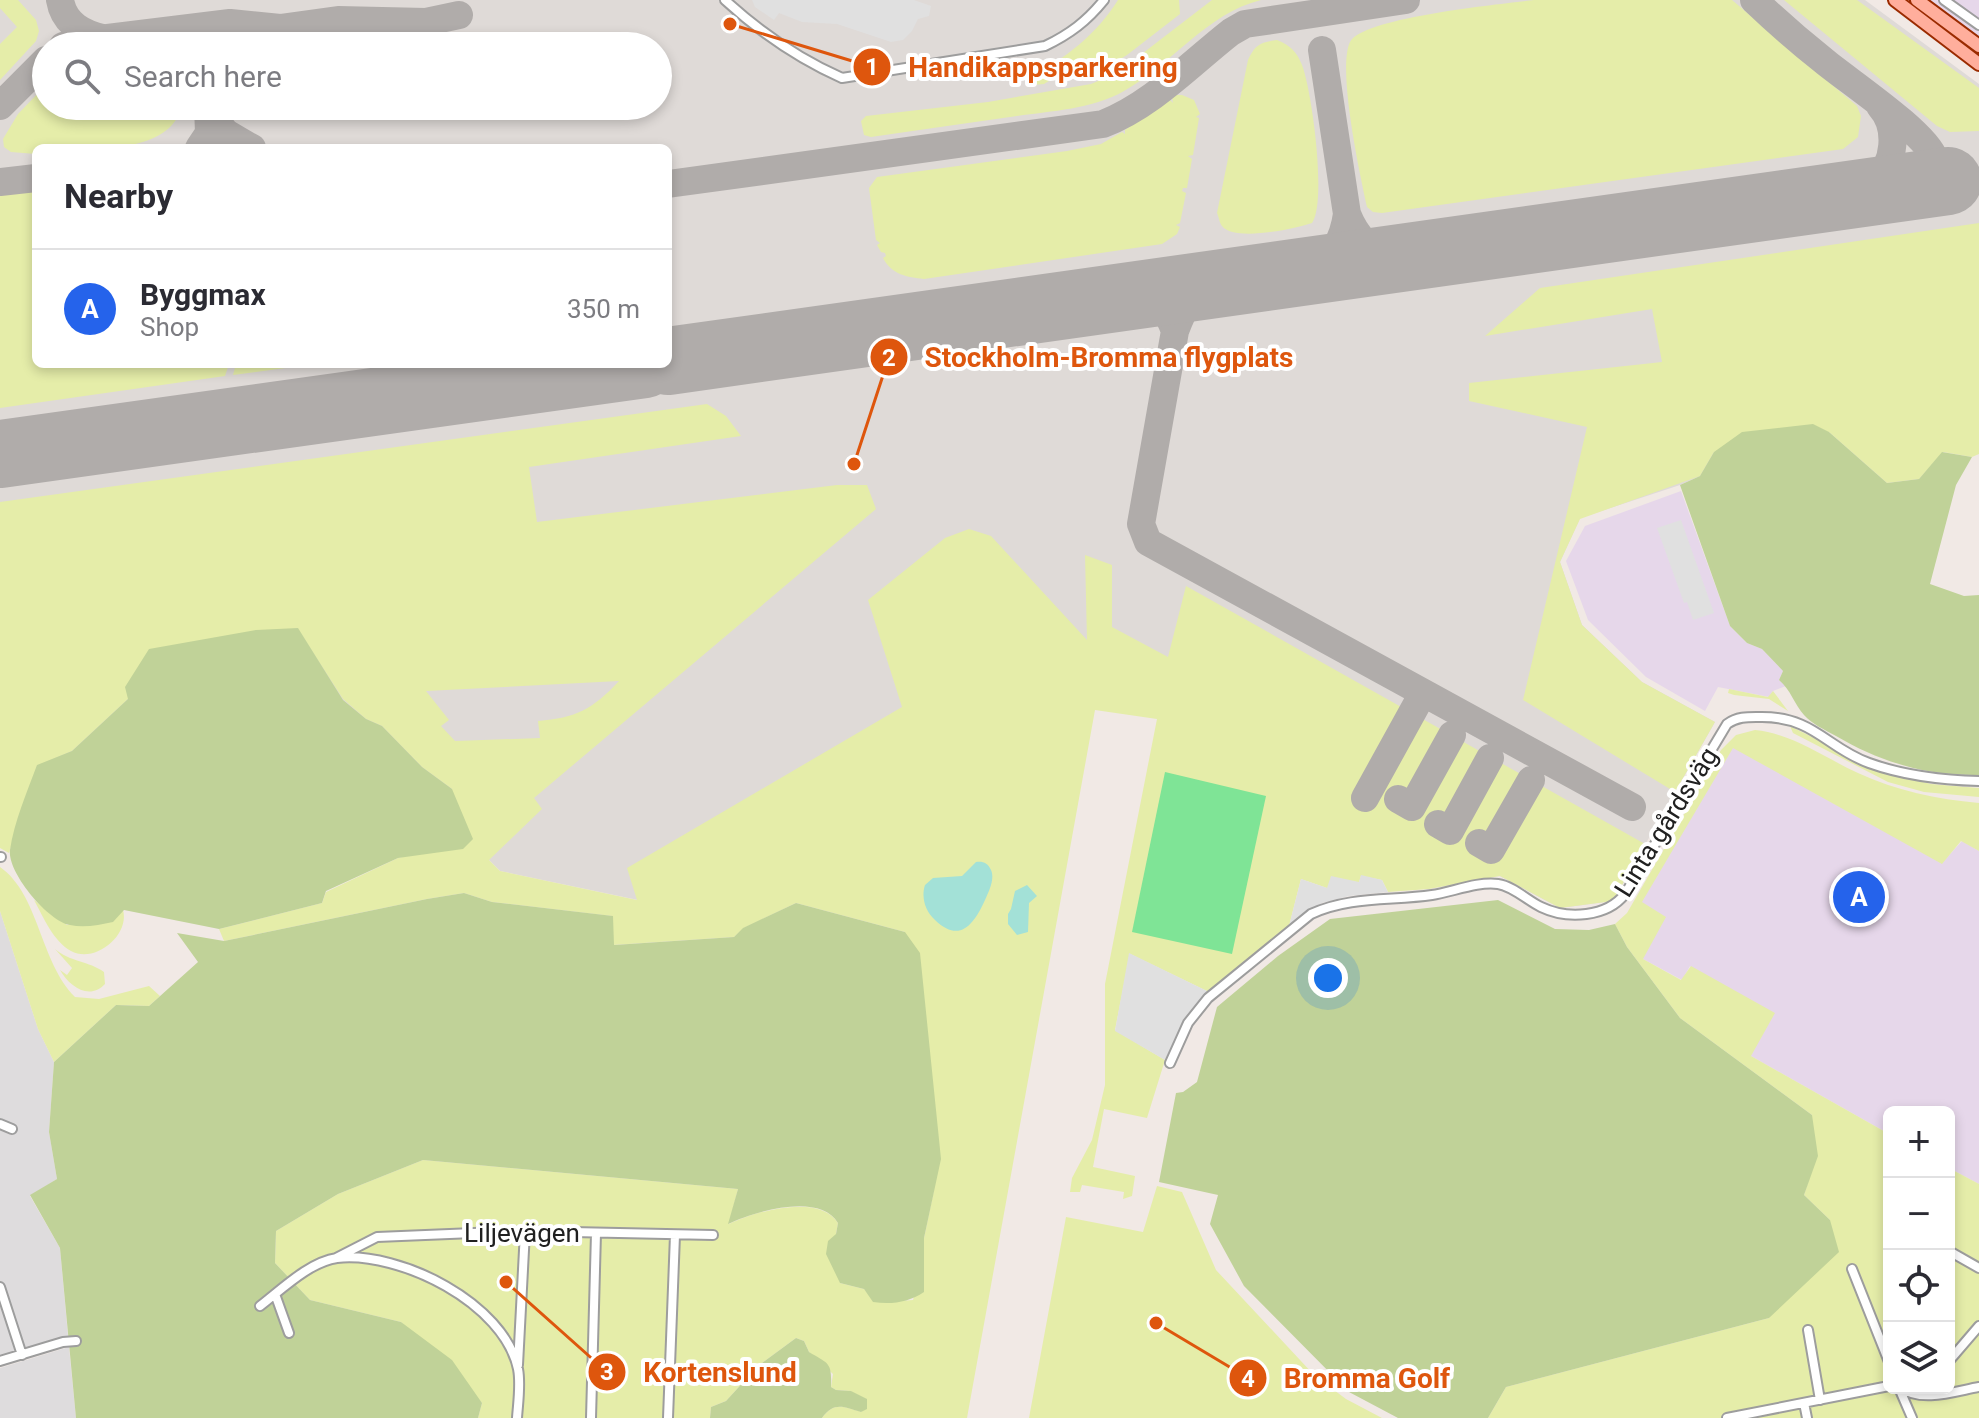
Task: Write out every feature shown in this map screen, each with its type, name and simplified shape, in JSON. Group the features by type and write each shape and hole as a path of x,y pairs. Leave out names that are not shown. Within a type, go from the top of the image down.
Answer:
{"main road":[{"path":"1895,0 1979,64"},
{"path":"1917,0 1979,46"}],"street":[{"path":"725,0 768,37 842,78 1045,46 1069,35 1089,19 1104,0"},
{"path":"1944,0 1979,25"},
{"name":"Linta gårdsväg","path":"1170,1063 1188,1023 1208,998 1311,914 1326,907 1370,899 1429,896 1500,883 1543,908 1563,914 1611,908 1625,894 1727,724 1740,717 1790,718 1866,762 1931,780 1979,781"},
{"path":"0,1124 12,1129"},
{"path":"517,1418 525,1231"},
{"name":"Liljevägen","path":"260,1306 312,1268 377,1237 525,1231 713,1235"},
{"path":"591,1418 596,1233"},
{"path":"668,1418 675,1235"},
{"path":"1955,1254 1979,1268"},
{"path":"336,1258 386,1261 449,1286 482,1313 503,1336 518,1370"},
{"path":"1852,1269 1883,1347"},
{"path":"0,1287 22,1355"},
{"path":"275,1294 289,1333"},
{"path":"1955,1354 1979,1326"},
{"path":"1808,1330 1820,1400"},
{"path":"0,1361 76,1341"},
{"path":"1727,1418 1883,1387"},
{"path":"1910,1395 1934,1395 1979,1387"},
{"path":"1903,1394 1912,1418"},
{"path":"1804,1403 1807,1418"}],"shaded area":[{"path":"0,0 1865,0 1979,84 1979,400 1813,424 1680,485 1580,518 1560,562 1582,625 1642,682 1715,722 1613,901 1560,908 1080,653 638,900 500,871 476,847 0,791"},
{"path":"752,0 914,0 931,6 929,16 918,19 903,40 891,42 837,24 802,22 779,13 774,20 755,7"},
{"path":"1930,0 1979,0 1979,38"},
{"path":"1681,491 1730,626 1747,643 1762,649 1783,671 1779,680 1786,686 1773,691 1769,697 1718,687 1705,711 1646,677 1588,620 1566,561 1585,526"},
{"path":"1681,520 1714,613 1693,620 1657,528"},
{"path":"1733,747 1942,863 1962,841 1979,851 1979,1184 1955,1171 1955,1106 1883,1106 1883,1131 1751,1056 1690,966 1682,980 1643,959 1641,902"},
{"path":"1361,875 1382,880 1388,892 1349,896 1322,903 1289,926 1301,879 1327,888 1331,876 1359,882"},
{"path":"0,911 38,1029 54,1062 49,1132 57,1179 30,1196 60,1248 68,1336 0,1357"},
{"path":"1129,953 1209,992 1184,1021 1165,1060 1115,1031"},
{"path":"69,1347 76,1418 0,1418 0,1368"}],"green space":[{"path":"0,0 18,0 36,20 39,31 32,32 32,45 0,80 0,44 17,27 0,8"},
{"path":"1118,0 1179,0 1180,14 1105,68 1075,79 1070,68 1044,84 1032,85 1029,77 1079,45"},
{"path":"1212,0 1261,0 1223,16 1141,80 1112,97 1058,111 871,137 864,135 861,121 866,116 988,102 1091,84 1117,73"},
{"path":"1534,0 1732,0 1857,106 1861,116 1858,137 1843,149 1373,212 1367,207 1351,123 1346,75 1350,42 1360,33 1406,19"},
{"path":"1784,0 1857,0 1979,88 1979,131 1950,132 1937,126"},
{"path":"1277,40 1295,53 1306,78 1314,121 1318,171 1316,211 1312,223 1303,226 1251,234 1229,231 1222,226 1217,213 1248,60 1259,45"},
{"path":"1176,95 1194,100 1200,114 1196,117 1199,118 1193,155 1188,156 1192,159 1187,188 1182,191 1186,193 1180,223 1176,225 1180,227 1177,234 1162,244 924,279 895,272 883,258 885,253 881,252 877,245 880,243 876,240 869,188 877,177 1101,144 1122,132 1125,134 1125,130 1169,99 1173,103 1172,97"},
{"path":"32,100 32,120 175,120 160,135 141,143 32,144 32,154 11,152 4,147 3,139 18,114"},
{"path":"32,190 32,368 228,368 225,376 0,408 0,194"},
{"path":"1979,223 1979,454 1972,457 1943,452 1919,479 1887,483 1829,432 1714,452 1700,476 1580,519 1560,562 1582,625 1642,682 1715,722 1675,792 1523,700 1587,427 1469,401 1469,383 1662,362 1652,309 1485,336 1540,288"},
{"path":"235,368 285,368 233,375"},
{"path":"707,404 726,416 741,436 529,467 537,522 837,485 867,485 876,509 534,798 542,809 489,860 500,871 637,900 627,868 902,707 868,600 945,538 969,529 991,536 1087,640 1085,555 1112,565 1112,627 1168,657 1186,586 1645,844 1613,901 1560,908 1500,876 1429,889 1388,892 1382,880 1361,876 1359,882 1327,888 1301,879 1289,926 1209,992 1130,954 1115,1030 1165,1060 1147,1118 1104,1109 1093,1167 1135,1176 1132,1196 1123,1199 1124,1192 1082,1185 1080,1192 1070,1192 1072,1178 1092,1140 1105,1085 1105,984 1157,719 1095,710 967,1418 822,1418 835,1407 862,1412 851,1391 831,1387 833,1374 809,1352 804,1341 796,1338 758,1366 726,1401 711,1407 710,1418 478,1418 482,1403 401,1322 310,1300 275,1263 276,1231 338,1194 423,1160 738,1189 729,1224 787,1207 817,1209 829,1214 838,1223 840,1283 864,1289 880,1301 913,1300 924,1259 924,1238 934,1190 905,932 796,903 744,928 734,937 613,945 612,916 492,902 464,893 224,941 219,929 322,903 326,892 398,858 423,852 452,789 422,767 382,726 366,719 343,699 297,628 128,699 72,751 37,766 9,853 0,848 0,502","holes":["619,681 583,710 538,721 540,738 455,741 441,726 449,720 426,691"]},
{"path":"1813,424 1829,432 1887,483 1919,479 1942,452 1972,457 1956,485 1930,584 1964,596 1979,595 1979,775 1941,773 1904,766 1819,727 1804,715 1779,680 1783,671 1762,649 1747,643 1730,626 1680,485 1700,476 1714,452 1742,432"},
{"path":"298,628 343,700 366,719 382,726 422,767 452,789 473,839 463,849 398,858 326,891 322,903 219,929 124,910 113,922 86,926 70,925 51,915 22,882 10,850 14,829 37,765 72,751 128,699 125,687 149,649 256,630"},
{"path":"1729,689 1768,697 1773,691 1788,711 1769,699 1734,695 1728,693"},
{"path":"1790,726 1883,772 1931,784 1979,788 1979,797 1924,792 1888,782 1793,733"},
{"path":"1755,730 1769,732 1795,741 1887,785 1979,803 1979,851 1961,841 1942,864 1733,748 1642,902 1666,917 1643,959 1681,980 1691,966 1775,1013 1751,1056 1883,1131 1883,1394 1955,1394 1955,1171 1979,1184 1979,1418 1488,1418 1506,1387 1769,1318 1830,1220 1804,1195 1810,1176 1812,1115 1680,1018 1627,947 1615,924 1627,913 1721,750 1736,735"},
{"path":"1165,772 1266,796 1232,954 1132,932"},
{"path":"0,867 23,894 54,966 75,997 99,999 149,986 160,996 149,1006 116,1005 54,1062 38,1029 0,911"},
{"path":"464,893 492,902 613,916 614,945 734,937 743,928 796,903 905,932 920,953 941,1159 924,1238 924,1292 894,1303 880,1303 873,1302 864,1289 840,1283 826,1254 828,1241 836,1234 838,1223 817,1208 786,1207 728,1224 738,1189 423,1160 338,1194 276,1231 275,1263 310,1300 401,1322 452,1360 482,1403 478,1418 76,1418 60,1248 30,1195 57,1179 49,1132 54,1062 116,1005 149,1006 198,962 177,933 224,941"},
{"path":"34,900 67,925 123,910 124,919 109,945 90,954 80,954 59,941"},
{"path":"1498,900 1555,929 1589,930 1615,924 1627,947 1680,1018 1812,1115 1818,1156 1804,1195 1830,1220 1839,1252 1769,1318 1506,1387 1488,1418 1398,1418 1349,1392 1244,1286 1210,1224 1218,1195 1159,1182 1176,1093 1197,1082 1217,1007 1278,956 1330,919"},
{"path":"55,949 104,972 105,984 92,991 74,986 60,970 67,975 72,968"},
{"path":"1157,1186 1182,1192 1216,1270 1314,1375 1346,1399 1382,1418 1029,1418 1066,1217 1143,1232"},
{"path":"796,1338 804,1341 809,1352 828,1365 831,1387 851,1391 867,1399 867,1409 861,1412 835,1407 822,1418 710,1418 711,1407 726,1401 758,1366"}],"water":[{"path":"976,862 985,863 992,874 990,889 981,909 971,923 959,931 944,927 926,908 925,885 933,878 962,876"},
{"path":"1027,885 1037,896 1029,903 1028,932 1017,935 1008,924 1008,914 1015,891"}],"taxiway":[{"path":"60,0 70,22 86,32"},
{"path":"672,183 1103,124 1154,95 1245,24 1406,0"},
{"path":"1754,0 1928,147 1934,158 1935,172 1918,185"},
{"path":"220,32 230,23 280,28 338,20 426,22 459,15"},
{"path":"157,32 230,23"},
{"path":"1322,50 1347,214"},
{"path":"0,106 32,74"},
{"path":"1843,196 1870,185 1886,166 1892,135 1880,106"},
{"path":"202,144 209,133 209,120"},
{"path":"215,120 226,133 245,144"},
{"path":"0,182 32,178"},
{"path":"1311,271 1336,247 1347,214 1365,242 1394,259"},
{"path":"1131,296 1148,298 1159,304 1175,331 1189,302 1216,284"},
{"path":"1175,331 1141,524 1148,542 1632,807"},
{"path":"1365,798 1423,693"},
{"path":"1398,799 1412,807 1452,735"},
{"path":"1438,824 1450,831 1490,758"},
{"path":"1479,843 1491,850 1531,780"}],"runway":[{"path":"672,360 1948,181"},
{"path":"0,454 616,368"}],"place":[{"name":"Handikappsparkering","path":"730,24"},
{"name":"Stockholm-Bromma flygplats","path":"854,464"},
{"name":"Byggmax","path":"1859,897"},
{"name":"Kortenslund","path":"506,1282"},
{"name":"Bromma Golf","path":"1156,1323"}]}
